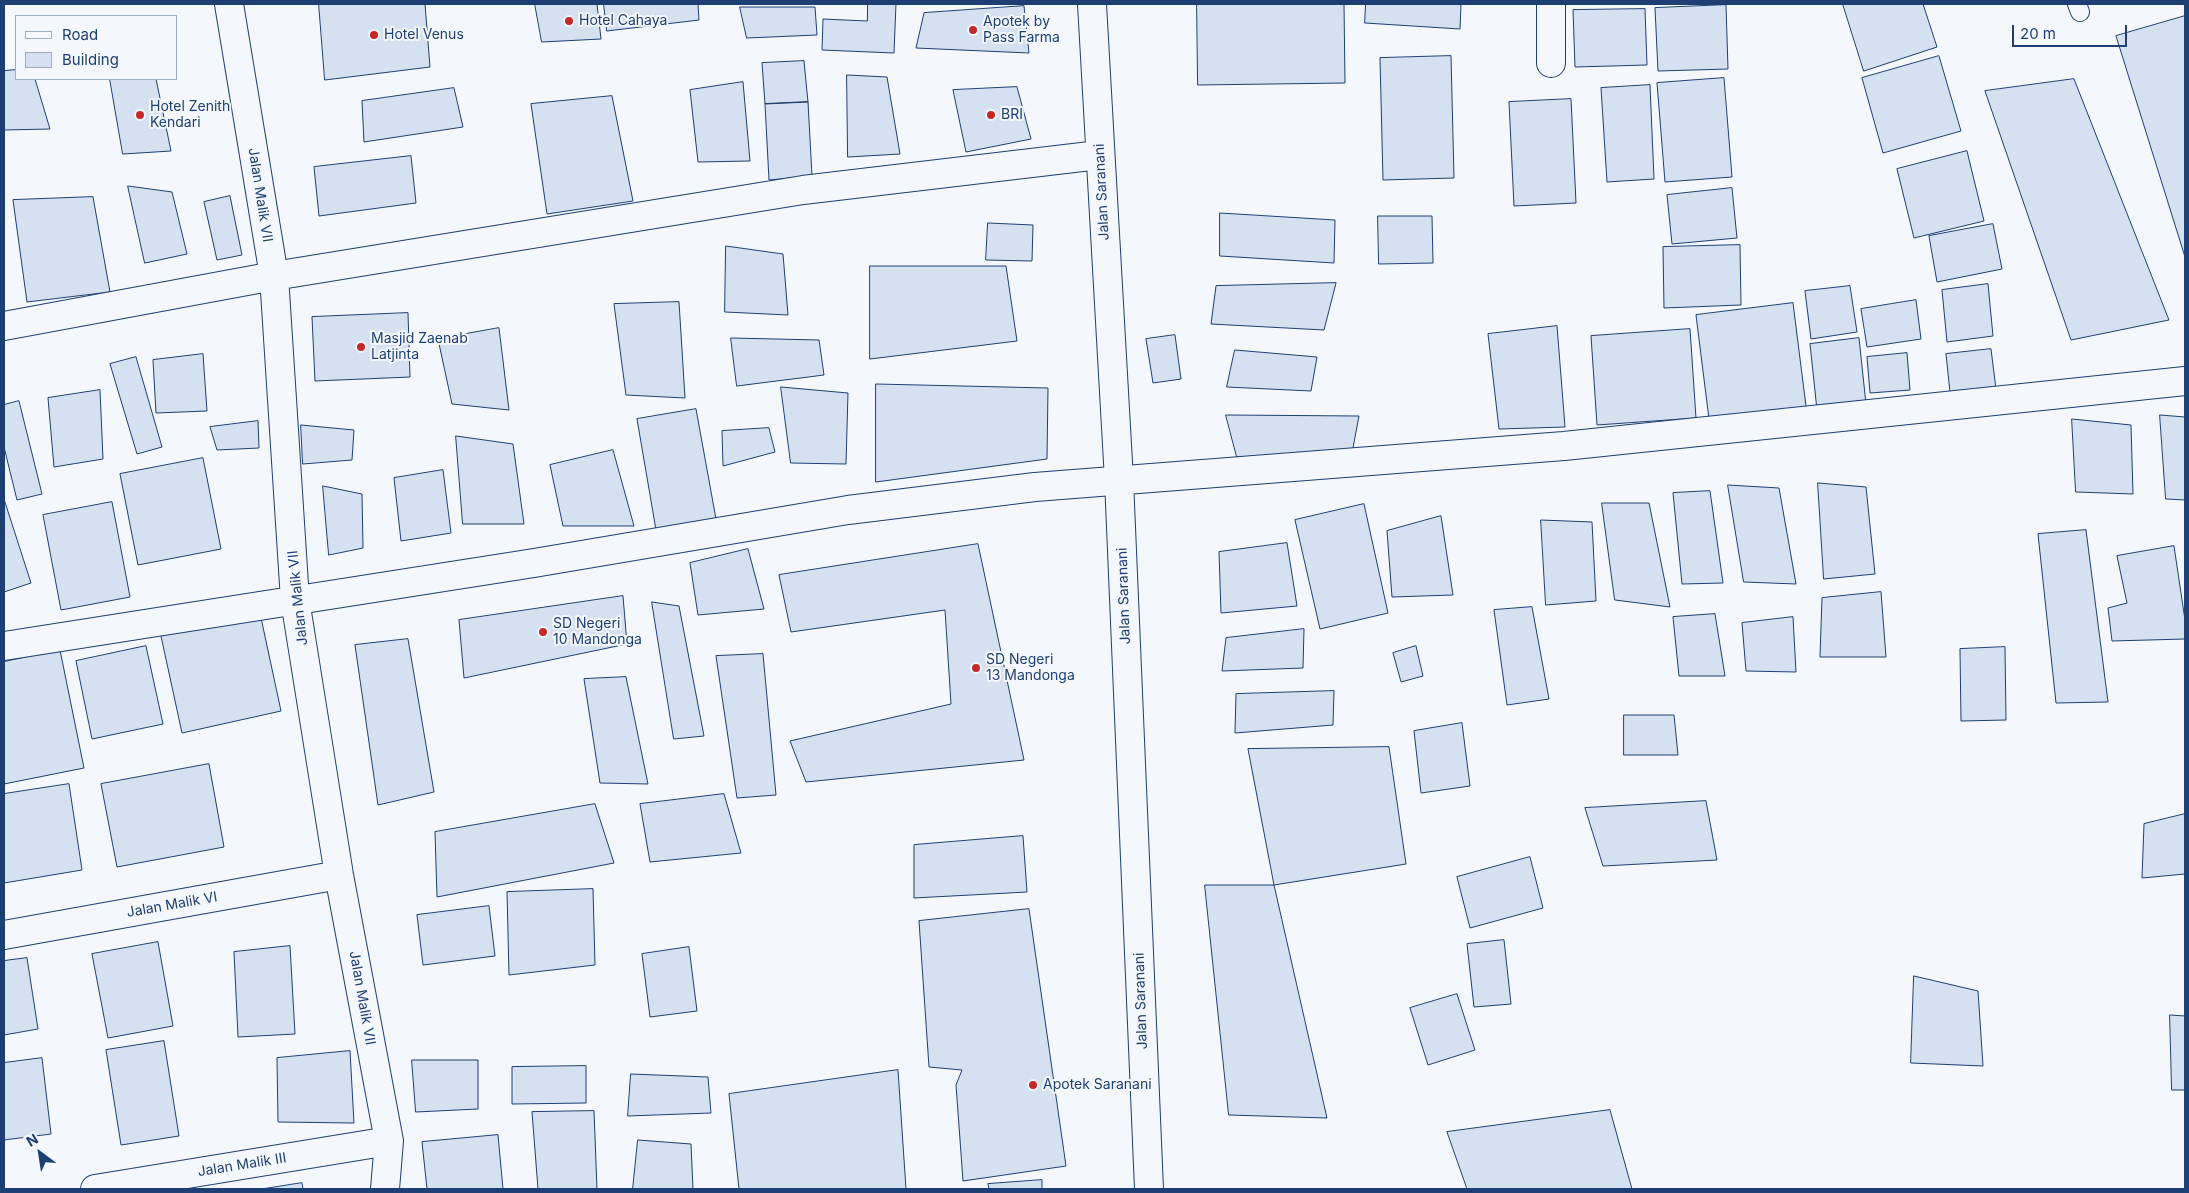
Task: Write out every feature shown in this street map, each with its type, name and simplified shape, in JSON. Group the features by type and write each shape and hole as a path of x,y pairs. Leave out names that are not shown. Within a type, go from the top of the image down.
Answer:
{"street":[{"name":"Jalan Malik VII","path":"229,4 274,276 295,600 339,875 389,1141 385,1189"},
{"name":"Jalan Saranani","path":"1092,4 1099,155 1119,480 1149,1189"},
{"path":"1551,4 1551,63"},
{"path":"4,326 274,276 802,190 1099,155"},
{"path":"4,646 848,510 1035,487 1564,446 2185,381"},
{"name":"Jalan Malik VI","path":"4,935 339,875"},
{"name":"Jalan Malik III","path":"95,1189 389,1141"}],"building":[{"name":"Hotel Venus","path":"319,4 425,4 430,67 325,80"},
{"name":"Hotel Cahaya","path":"535,4 597,4 601,39 542,42"},
{"path":"604,4 698,4 699,20 607,31"},
{"path":"868,4 896,4 894,53 822,50 823,19 867,21"},
{"path":"1197,4 1344,4 1345,83 1198,85"},
{"path":"1366,4 1461,4 1460,29 1365,23"},
{"path":"1843,4 1923,4 1937,47 1864,71"},
{"path":"1726,5 1728,69 1658,71 1655,8"},
{"name":"Apotek by Pass Farma","path":"1024,6 1029,53 916,48 924,13"},
{"path":"740,7 815,7 817,35 747,38"},
{"path":"1645,9 1647,65 1575,67 1573,10"},
{"path":"2185,16 2185,257 2116,36"},
{"path":"1451,56 1454,178 1383,180 1380,58"},
{"path":"1939,56 1961,131 1883,153 1862,78"},
{"path":"804,61 808,102 765,104 762,63"},
{"path":"15,70 15,80 35,80 50,129 4,130 4,71"},
{"path":"847,75 887,77 900,154 848,157"},
{"path":"1724,78 1732,177 1665,182 1657,83"},
{"path":"2074,79 2169,320 2071,340 1985,91"},
{"name":"Hotel Zenith Kendari","path":"110,80 156,80 171,151 123,154"},
{"path":"743,82 750,161 698,162 690,90"},
{"path":"1650,85 1654,179 1607,182 1601,88"},
{"name":"BRI","path":"1017,87 1031,139 966,152 953,90"},
{"path":"454,88 463,127 364,142 362,101"},
{"path":"612,96 633,201 547,214 531,104"},
{"path":"1571,99 1576,203 1514,206 1509,102"},
{"path":"808,102 812,176 769,180 765,104"},
{"path":"1967,151 1984,221 1914,238 1897,169"},
{"path":"411,156 416,203 319,216 314,167"},
{"path":"128,186 172,192 187,254 145,263"},
{"path":"1732,188 1737,238 1672,244 1667,195"},
{"path":"230,196 242,255 217,260 204,202"},
{"path":"93,197 110,292 27,302 13,200"},
{"path":"1220,213 1335,220 1334,263 1220,256"},
{"path":"1378,216 1432,216 1433,263 1379,264"},
{"path":"988,223 1033,225 1032,261 986,260"},
{"path":"1993,224 2002,269 1937,282 1929,236"},
{"path":"1740,245 1741,305 1664,308 1663,247"},
{"path":"726,246 783,254 788,315 725,312"},
{"path":"870,266 1006,266 1017,341 870,359"},
{"path":"1336,283 1324,330 1211,324 1216,286"},
{"path":"1988,284 1993,336 1947,342 1942,290"},
{"path":"1850,286 1857,332 1811,339 1805,291"},
{"path":"1916,300 1921,339 1867,347 1861,309"},
{"path":"679,302 685,398 626,395 614,304"},
{"path":"1793,303 1807,414 1710,427 1696,315"},
{"name":"Masjid Zaenab Latjinta","path":"408,313 410,377 315,381 312,317"},
{"path":"1557,326 1565,427 1499,429 1488,334"},
{"path":"499,328 509,410 452,404 438,339"},
{"path":"1690,329 1696,418 1597,425 1591,336"},
{"path":"1175,335 1181,379 1153,383 1146,339"},
{"path":"731,338 819,340 824,375 737,386"},
{"path":"1859,338 1866,404 1817,410 1810,344"},
{"path":"1991,349 1997,397 1951,402 1946,354"},
{"path":"1235,350 1317,357 1311,391 1227,387"},
{"path":"1907,353 1910,390 1870,393 1867,357"},
{"path":"203,354 207,411 156,413 153,360"},
{"path":"136,357 162,447 137,454 110,364"},
{"path":"876,384 1048,388 1047,459 876,482"},
{"path":"781,387 848,393 846,464 791,463"},
{"path":"100,390 103,459 54,467 48,398"},
{"path":"19,401 42,494 17,500 4,447 4,405"},
{"path":"696,409 716,519 656,530 637,419"},
{"path":"1226,415 1359,416 1352,453 1237,457"},
{"path":"2160,415 2185,417 2185,500 2166,499"},
{"path":"2072,419 2131,425 2133,494 2076,492"},
{"path":"258,421 259,448 217,450 210,427"},
{"path":"301,425 354,430 352,460 303,464"},
{"path":"769,428 775,452 723,466 722,431"},
{"path":"456,436 513,444 524,524 463,524"},
{"path":"613,450 634,526 563,526 550,465"},
{"path":"203,458 221,549 138,565 120,474"},
{"path":"443,470 451,533 401,541 394,478"},
{"path":"1818,483 1866,487 1875,574 1824,579"},
{"path":"1728,485 1779,488 1796,584 1744,582"},
{"path":"323,486 362,494 363,548 329,555"},
{"path":"1710,491 1723,583 1682,584 1673,493"},
{"path":"4,499 31,583 4,592"},
{"path":"112,502 130,597 61,610 43,515"},
{"path":"1602,503 1649,503 1670,607 1615,600"},
{"path":"1364,504 1388,613 1320,629 1295,520"},
{"path":"1441,516 1453,595 1392,597 1387,531"},
{"path":"1541,520 1592,522 1596,601 1546,605"},
{"path":"2086,530 2108,702 2056,703 2038,534"},
{"path":"1287,543 1297,606 1221,613 1219,552"},
{"name":"SD Negeri 13 Mandonga","path":"978,544 1024,760 806,782 790,741 951,704 945,610 791,632 779,575"},
{"path":"2174,546 2185,620 2185,639 2112,641 2108,608 2127,603 2117,556"},
{"path":"748,549 764,609 698,615 690,563"},
{"path":"1881,592 1886,657 1820,657 1822,598"},
{"name":"SD Negeri 10 Mandonga","path":"623,596 627,644 464,678 459,620"},
{"path":"652,602 679,606 704,736 674,739"},
{"path":"1532,607 1549,699 1507,705 1494,610"},
{"path":"260,613 281,711 182,733 161,636"},
{"path":"1715,614 1725,676 1679,676 1673,617"},
{"path":"1793,617 1796,672 1746,671 1742,623"},
{"path":"1304,629 1303,668 1222,671 1226,638"},
{"path":"408,639 434,792 378,805 355,645"},
{"path":"146,646 163,724 92,739 76,661"},
{"path":"1416,646 1423,676 1401,682 1393,653"},
{"path":"2005,647 2006,720 1961,721 1960,649"},
{"path":"60,650 84,768 4,784 4,662"},
{"path":"763,654 776,795 737,798 716,656"},
{"path":"626,677 648,784 600,783 584,679"},
{"path":"1334,691 1333,725 1235,733 1236,694"},
{"path":"1624,715 1674,715 1678,755 1624,755"},
{"path":"1462,723 1470,786 1421,793 1414,731"},
{"path":"1389,747 1406,864 1274,885 1248,749"},
{"path":"209,764 224,847 117,867 101,784"},
{"path":"69,784 82,870 4,883 4,794"},
{"path":"724,794 741,853 650,862 640,804"},
{"path":"1706,801 1717,860 1603,866 1585,808"},
{"path":"595,804 614,863 437,897 435,832"},
{"path":"2185,814 2185,874 2142,878 2144,824"},
{"path":"1023,836 1027,892 914,898 914,845"},
{"path":"1530,857 1543,908 1470,928 1457,877"},
{"path":"1205,885 1274,885 1327,1118 1229,1115"},
{"path":"593,889 595,965 509,975 507,892"},
{"path":"489,906 495,956 423,965 417,915"},
{"path":"1029,909 1066,1166 963,1181 956,1085 962,1070 929,1067 919,921"},
{"path":"1504,940 1511,1004 1474,1007 1467,944"},
{"path":"158,942 173,1026 108,1038 92,954"},
{"path":"290,946 295,1034 238,1037 234,952"},
{"path":"689,947 697,1011 650,1017 642,954"},
{"path":"27,958 38,1029 4,1035 4,961"},
{"path":"1914,976 1978,991 1983,1066 1911,1063"},
{"path":"1457,994 1475,1050 1428,1065 1410,1008"},
{"path":"2170,1015 2185,1016 2185,1090 2172,1090"},
{"path":"164,1041 179,1136 121,1145 106,1050"},
{"path":"350,1051 354,1123 278,1122 277,1058"},
{"path":"42,1058 51,1134 4,1140 4,1063"},
{"path":"412,1060 478,1060 478,1109 416,1112"},
{"path":"586,1066 586,1103 512,1104 512,1067"},
{"path":"898,1070 906,1189 739,1189 729,1094"},
{"path":"631,1074 708,1077 711,1113 628,1116"},
{"path":"1610,1110 1632,1189 1467,1189 1447,1132"},
{"path":"594,1111 597,1189 538,1189 532,1112"},
{"path":"498,1135 503,1189 427,1189 422,1142"},
{"path":"638,1140 691,1144 693,1189 633,1189"},
{"path":"1042,1180 1042,1189 989,1189 988,1184"},
{"path":"302,1183 303,1189 262,1189"}],"place":[{"name":"Hotel Cahaya","path":"569,21"},
{"name":"Apotek by Pass Farma","path":"973,30"},
{"name":"Hotel Venus","path":"374,35"},
{"name":"Hotel Zenith Kendari","path":"140,115"},
{"name":"BRI","path":"991,115"},
{"name":"Masjid Zaenab Latjinta","path":"361,347"},
{"name":"SD Negeri 10 Mandonga","path":"543,632"},
{"name":"SD Negeri 13 Mandonga","path":"976,668"},
{"name":"Apotek Saranani","path":"1033,1085"}]}
